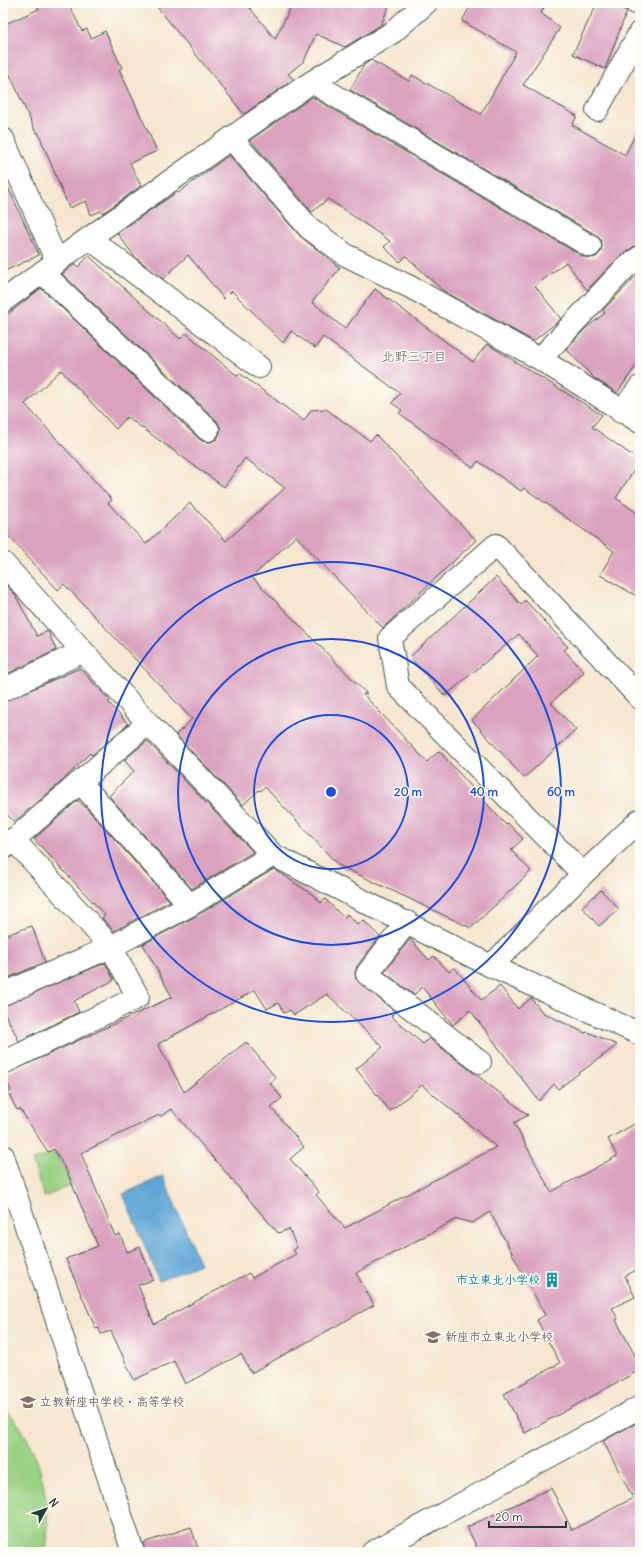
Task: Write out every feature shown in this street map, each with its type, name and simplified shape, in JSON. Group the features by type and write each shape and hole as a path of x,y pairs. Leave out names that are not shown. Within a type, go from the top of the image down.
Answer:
{"street":[{"path":"3,301 89,238 312,82 394,32 426,3"},
{"path":"636,3 640,5"},
{"path":"597,110 640,32"},
{"path":"312,82 590,246"},
{"path":"232,138 309,228 346,255 412,288 540,359 621,412 640,422"},
{"path":"3,139 50,267 208,430"},
{"path":"89,238 259,367"},
{"path":"540,359 625,268 640,257"},
{"path":"621,412 640,387"},
{"path":"583,874 398,686 390,638 496,545 640,698"},
{"path":"3,563 148,723 273,855 491,966 640,1034"},
{"path":"3,690 83,652"},
{"path":"3,1063 138,998 111,947 8,844 148,723"},
{"path":"80,782 190,905"},
{"path":"491,966 583,874 640,820"},
{"path":"3,994 111,947 190,905 273,855"},
{"path":"407,922 367,974 480,1062"},
{"path":"3,1156 133,1552"},
{"path":"373,1552 640,1407"}],"green space":[{"path":"56,1153 72,1185 44,1197 32,1160"},
{"path":"3,1406 16,1421 27,1438 35,1455 41,1474 47,1513 46,1552 3,1552"}],"water":[{"path":"163,1176 200,1264 159,1281 123,1194"}],"building":[{"path":"36,3 68,3 82,31 87,29 91,38 105,31 122,68 119,69 157,151 130,163 141,186 103,213 101,211 91,215 86,201 69,208 38,132 36,133 3,59 3,25 39,9"},
{"path":"154,3 246,3 275,39 293,3 390,3 381,25 345,47 316,34 304,61 288,74 294,79 244,114"},
{"path":"472,3 546,3 541,13 560,28 523,85 577,116 572,125 625,155 640,125 640,245 633,247 618,258 587,290 566,262 535,286 561,319 533,341 442,290 406,256 400,262 384,247 390,241 328,199 312,212 250,140 312,97 584,257 596,257 601,252 602,246 601,240 596,235 350,90 364,65 371,60 409,81 412,75 481,114 516,52 462,21"},
{"path":"597,3 616,3 616,6 627,11 605,69 573,54"},
{"path":"229,155 300,236 340,268 312,302 345,329 375,289 473,362 487,344 602,415 592,427 640,461 616,498 640,515 640,598 600,575 614,551 524,488 521,491 478,461 473,468 399,413 402,410 392,403 400,393 323,337 315,348 291,331 283,343 232,291 224,299 188,255 163,279 135,257 117,233 177,192 178,193"},
{"path":"3,176 39,255 3,272"},
{"path":"89,256 180,339 186,333 238,376 239,373 304,421 311,410 326,409 370,441 376,435 476,540 383,628 296,536 252,577 367,694 363,694 427,762 439,751 506,825 508,823 523,839 511,850 531,871 471,928 338,865 265,787 260,791 259,790 243,805 176,735 192,719 64,584 58,590 3,530 3,318 41,288 199,439 205,442 211,442 217,439 220,433 220,427 217,421 62,274 75,264 78,267","holes":["61,370 116,429 127,417 224,487 245,458 285,488 226,541 190,503 146,544 108,503 112,500 25,404"]},
{"path":"640,272 640,360 617,393 594,378 566,349 585,329 605,313 603,310"},
{"path":"496,577 521,605 525,600 568,647 564,650 584,672 551,703 576,730 524,778 472,720 538,656 519,634 445,696 410,657"},
{"path":"3,582 14,593 37,636 48,631 56,650 3,676"},
{"path":"80,668 110,701 108,702 128,724 92,755 90,753 60,783 14,822 3,810 3,702"},
{"path":"147,741 253,852 192,889 109,796 134,771 124,760"},
{"path":"78,800 170,901 114,931 102,918 105,915 34,839"},
{"path":"274,869 313,895 321,903 325,899 344,918 347,914 358,925 363,920 380,937 357,966 355,973 356,979 395,1012 391,1016 423,1044 429,1038 528,1115 514,1123 551,1192 617,1156 608,1139 640,1121 640,1268 625,1276 635,1297 612,1308 618,1319 616,1320 640,1365 640,1370 525,1433 504,1394 560,1363 537,1320 545,1315 490,1212 472,1223 457,1219 356,1273 374,1305 251,1373 241,1354 185,1384 174,1361 134,1380 111,1331 101,1334 99,1328 96,1329 66,1259 98,1246 67,1172 54,1149 48,1152 20,1109 17,1110 8,1092 11,1091 4,1075 172,997 143,944 196,916","holes":["255,990 267,1009 278,1003 284,1013 290,1010 294,1015 327,994 383,1047 356,1069 390,1111 422,1085 496,1147 345,1228 316,1195 319,1192 290,1159 304,1147 271,1107 282,1098 270,1083 276,1078 246,1042 184,1092 158,1044","171,1109 278,1233 289,1229 297,1248 293,1250 296,1254 252,1278 249,1273 154,1324 138,1285 153,1280 140,1247 127,1252 120,1234 115,1236 81,1153 159,1115 161,1116"]},
{"path":"601,890 619,909 599,926 582,907"},
{"path":"32,926 45,962 3,980 3,936"},
{"path":"410,939 429,960 434,956 449,972 454,967 481,1000 500,986 518,1009 531,998 543,1013 585,1033 588,1032 617,1045 558,1089 554,1084 539,1101 470,1010 453,1025 422,987 414,995 384,972"},
{"path":"105,963 114,980 74,1001 79,1012 19,1041 3,1010 3,1006"},
{"path":"640,1421 640,1552 479,1552 467,1527 551,1488 572,1530 633,1498 603,1441"},
{"path":"191,1527 199,1552 145,1552 143,1543"}],"place":[{"name":"市立東北小学校","path":"552,1280"},
{"name":"新座市立東北小学校","path":"433,1337"},
{"name":"立教新座中学校・高等学校","path":"28,1402"}],"district":[{"name":"北野三丁目","path":"414,356"}]}
